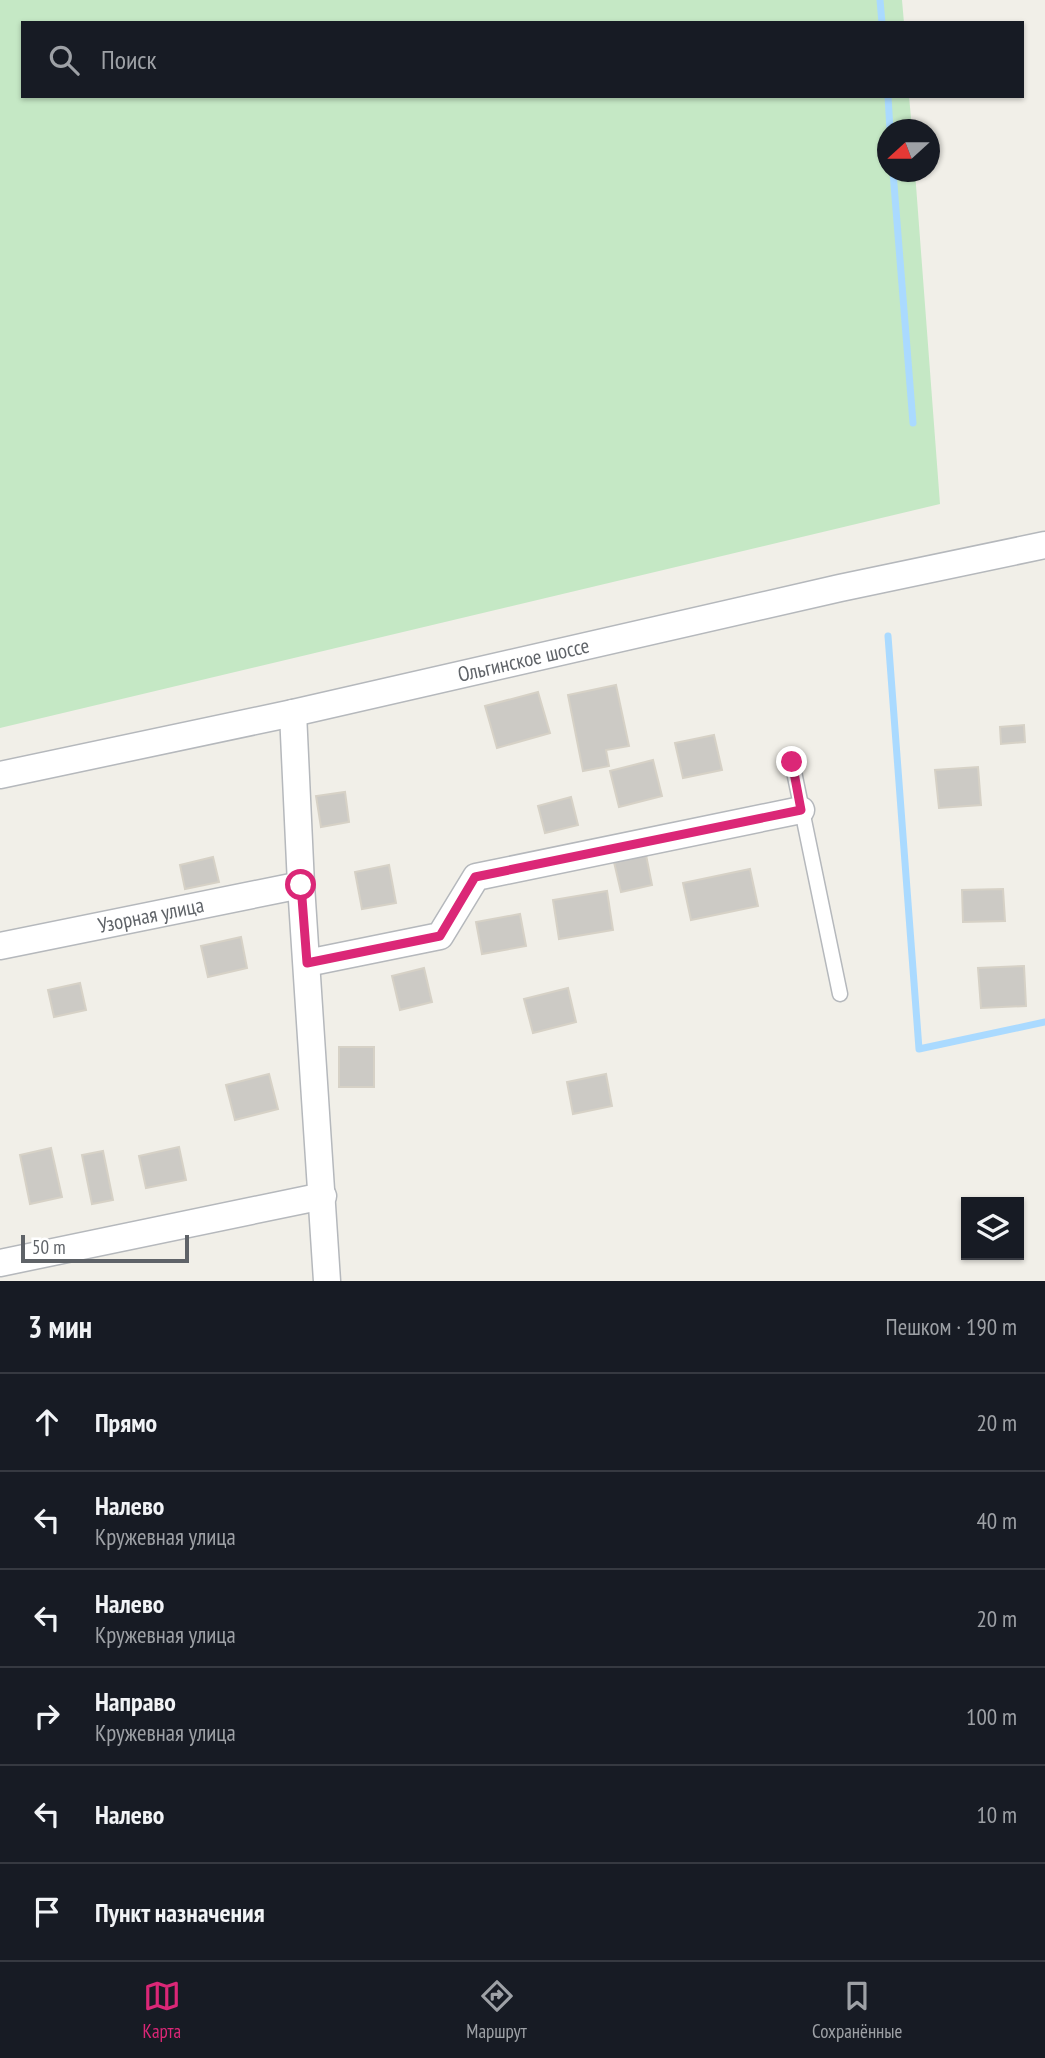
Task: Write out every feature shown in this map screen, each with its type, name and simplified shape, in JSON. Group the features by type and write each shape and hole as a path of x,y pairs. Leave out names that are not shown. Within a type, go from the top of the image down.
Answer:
{"street":[{"name":"Ольгинское шоссе","path":"0,775 293,713 813,594 1044,549"},
{"path":"293,713 301,885 327,1281"},
{"path":"307,963 440,936 475,877 801,810"},
{"name":"Узорная улица","path":"0,946 301,885"},
{"path":"0,1263 323,1196"}],"lane":[{"path":"792,762 840,994"}],"green space":[{"path":"0,0 902,0 904,21 21,21 21,98 909,98 911,119 877,119 877,182 916,182 940,504 0,728"}],"building":[{"path":"616,685 629,746 606,750 609,766 583,771 568,695"},
{"path":"538,692 550,733 497,748 485,706"},
{"path":"1024,725 1025,742 1001,744 1000,727"},
{"path":"714,735 722,770 683,778 675,743"},
{"path":"653,760 662,796 619,807 610,771"},
{"path":"978,767 981,805 939,808 935,770"},
{"path":"345,792 349,822 321,827 316,796"},
{"path":"571,797 578,825 545,833 538,806"},
{"path":"646,855 652,885 621,892 614,862"},
{"path":"213,857 219,882 185,889 180,865"},
{"path":"389,865 396,903 362,909 355,872"},
{"path":"750,869 758,906 691,920 683,883"},
{"path":"1003,889 1005,921 963,922 962,890"},
{"path":"607,891 613,930 559,939 553,900"},
{"path":"520,914 526,946 482,954 476,922"},
{"path":"241,937 247,968 208,977 201,946"},
{"path":"1024,966 1026,1006 981,1008 978,968"},
{"path":"424,968 432,1002 400,1010 392,976"},
{"path":"80,983 86,1010 54,1017 48,990"},
{"path":"568,988 576,1022 533,1033 524,999"},
{"path":"339,1047 374,1047 374,1087 339,1087"},
{"path":"269,1074 278,1109 235,1120 226,1085"},
{"path":"606,1074 612,1106 573,1114 567,1082"},
{"path":"179,1147 186,1180 146,1188 139,1156"},
{"path":"51,1148 62,1197 30,1204 20,1155"},
{"path":"103,1151 113,1200 92,1204 82,1155"}],"waterway":[{"path":"880,0 882,21"},
{"path":"888,98 889,119"},
{"path":"894,182 913,423"},
{"path":"888,636 919,1049 1045,1022"}],"route":[{"path":"301,885 307,963 440,936 475,877 801,810 792,762"}]}
